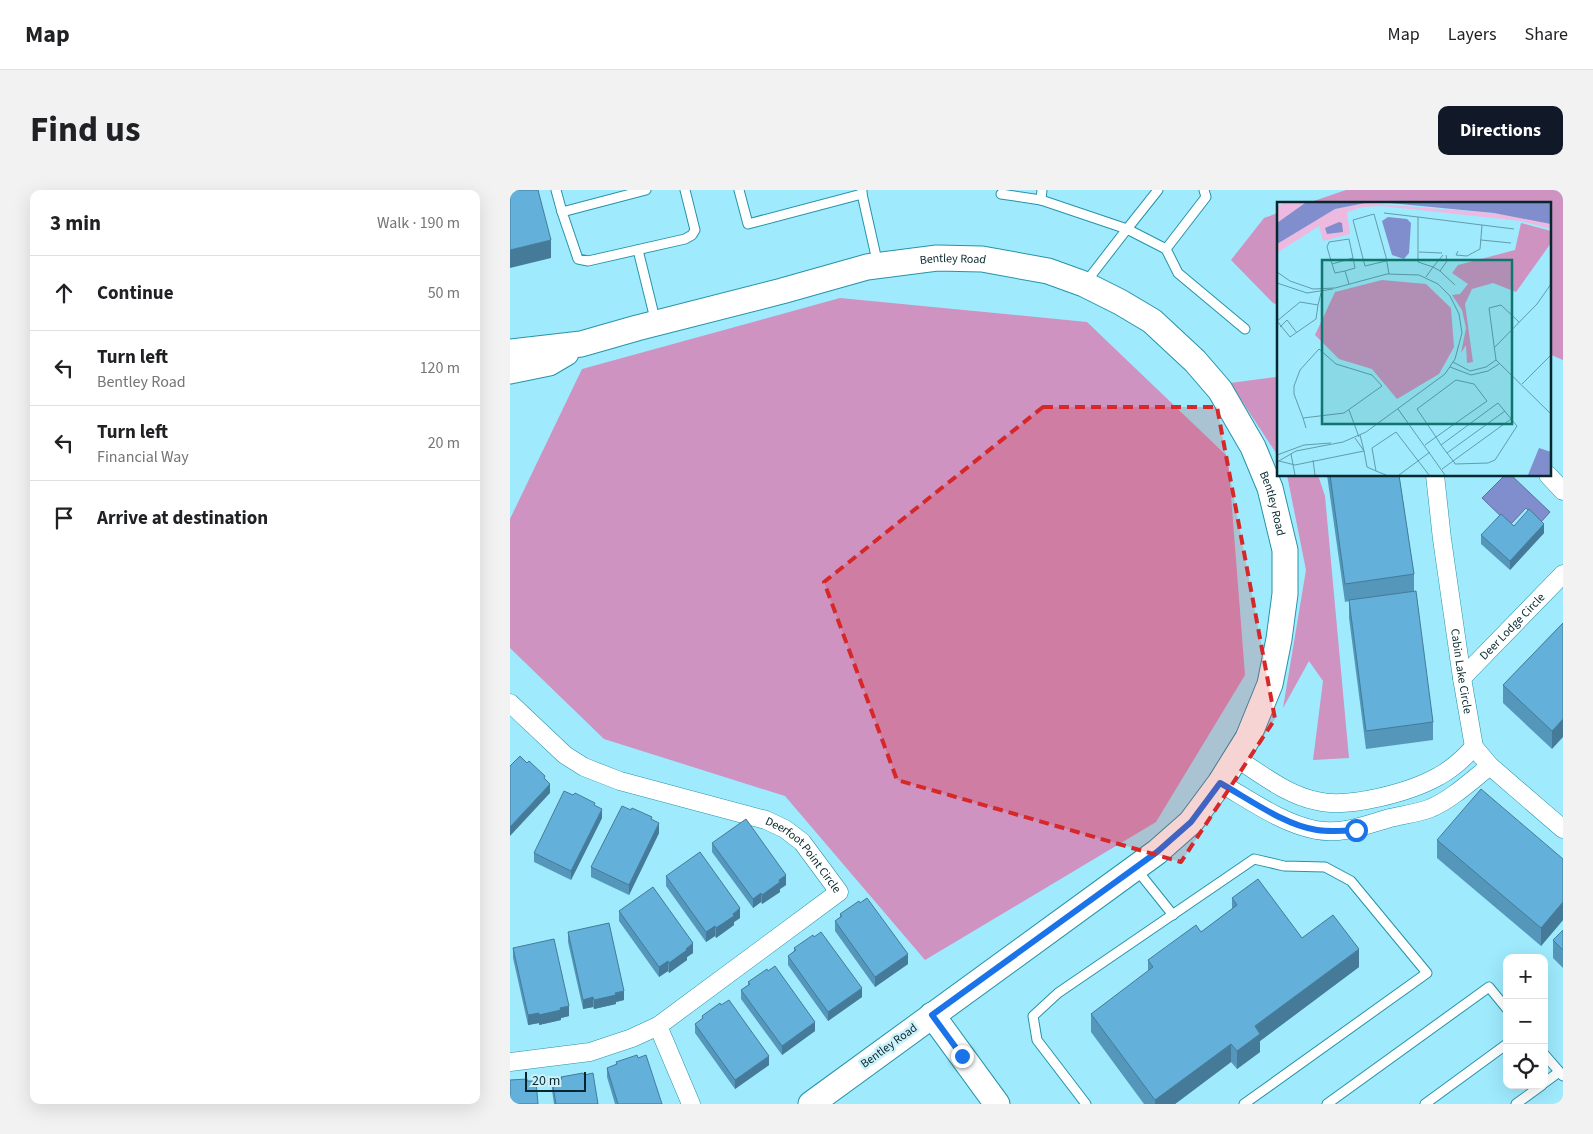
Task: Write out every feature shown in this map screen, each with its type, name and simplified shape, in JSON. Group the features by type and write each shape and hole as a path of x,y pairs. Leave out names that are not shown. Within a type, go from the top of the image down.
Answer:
{"street":[{"name":"Bentley Road","path":"510,352 581,344 878,265 937,258 982,259 1048,271 1084,284 1152,321 1195,361 1220,390 1254,447 1270,488 1284,550 1285,594 1270,684 1248,738 1220,783 1191,822 1135,868 811,1104"},
{"name":"Bentley Road","path":"510,371 549,363 581,344"},
{"name":"Cabin Lake Circle","path":"1435,476 1442,539 1474,747"},
{"path":"1549,476 1563,491"},
{"name":"Deer Lodge Circle","path":"1462,678 1563,574"},
{"name":"Deerfoot Point Circle","path":"510,704 565,755 584,767 620,780 766,820 785,829 802,842 839,892 658,1026 632,1038 590,1052 510,1062"},
{"path":"1236,758 1277,785 1315,801 1333,804 1388,795 1418,785 1452,767 1474,747 1490,766 1563,829"},
{"path":"1220,783 1299,825 1317,830 1356,830 1388,819 1431,808 1490,766"},
{"path":"932,1015 997,1104"},
{"path":"658,1026 691,1104"}],"lane":[{"path":"556,190 576,255 581,260 588,261 685,239 692,235 695,230 685,190"},
{"path":"562,212 646,190"},
{"path":"739,190 748,224 862,192 878,265"},
{"path":"1041,200 1042,190"},
{"path":"1084,284 1158,190"},
{"path":"1166,248 1206,197 1204,190"},
{"path":"1001,194 1041,200 1126,229 1166,248 1178,273 1245,328"},
{"path":"638,250 656,323"},
{"path":"1086,1104 1037,1040 1033,1016 1058,993 1254,858 1284,866 1325,867 1351,881 1427,973 1244,1104"},
{"path":"1135,868 1173,915"},
{"path":"1327,1104 1489,987 1503,1004"},
{"path":"1425,1104 1503,1047"},
{"path":"1548,1059 1561,1074 1548,1081"},
{"path":"1516,1104 1536,1089"}],"highlighted area":[{"path":"1043,407 1217,407 1275,719 1181,862 897,780 824,582"}],"shaded area":[{"path":"1346,190 1563,190 1563,360 1550,354 1550,202 1311,202"},
{"path":"1277,213 1277,305 1273,303 1231,260 1264,218"},
{"path":"840,298 1087,322 1228,457 1245,675 1156,822 925,960 785,796 604,739 510,648 510,519 582,369"},
{"path":"1277,376 1277,454 1230,383"},
{"path":"1287,476 1318,476 1325,496 1349,758 1313,760 1323,681 1309,661 1283,708 1306,570"}],"water":[{"path":"1504,476 1512,476 1550,512 1541,522 1526,508 1510,525 1482,498"}],"building":[{"path":"510,190 538,190 551,240 510,250"},
{"path":"1330,476 1399,476 1414,574 1345,584"},
{"path":"1529,509 1544,524 1510,561 1481,535 1501,514 1514,526"},
{"path":"1416,591 1433,722 1366,731 1349,600"},
{"path":"1563,623 1563,719 1552,731 1503,685"},
{"path":"520,756 527,763 529,761 545,776 544,778 550,784 510,827 510,766"},
{"path":"1481,789 1563,859 1563,902 1541,928 1437,840"},
{"path":"564,791 573,795 575,793 595,803 594,805 602,809 571,871 534,853"},
{"path":"622,806 631,810 632,808 652,817 651,819 659,823 629,885 591,867"},
{"path":"746,819 786,875 779,880 780,882 753,899 712,843"},
{"path":"700,852 740,908 733,914 734,916 706,932 666,876"},
{"path":"1258,879 1302,938 1333,915 1359,949 1255,1026 1260,1034 1237,1051 1231,1044 1155,1100 1091,1014 1153,967 1148,960 1196,925 1201,932 1237,905 1232,898"},
{"path":"653,887 693,943 687,950 669,963 668,961 659,967 619,911"},
{"path":"867,898 908,954 875,977 835,921 842,916 840,914"},
{"path":"609,923 624,991 615,993 616,995 594,1000 593,997 583,1000 568,932"},
{"path":"1563,930 1563,950 1553,940"},
{"path":"821,932 862,988 828,1012 788,956 796,950 794,948"},
{"path":"554,939 569,1006 560,1008 561,1010 539,1015 539,1013 528,1015 513,948"},
{"path":"775,966 815,1022 782,1046 741,990 750,984 748,982"},
{"path":"729,1000 769,1056 735,1080 695,1024 703,1018 702,1016 720,1003 721,1005"},
{"path":"637,1055 638,1058 646,1055 662,1104 618,1104 607,1068 617,1064 616,1062"},
{"path":"583,1073 584,1075 593,1073 598,1104 556,1104 552,1081 562,1079 561,1077"},
{"path":"527,1079 527,1081 536,1081 538,1104 510,1104 510,1080"}],"route":[{"path":"962,1056 932,1015 1157,852 1191,822 1220,783 1299,825 1317,830 1356,830"}]}
